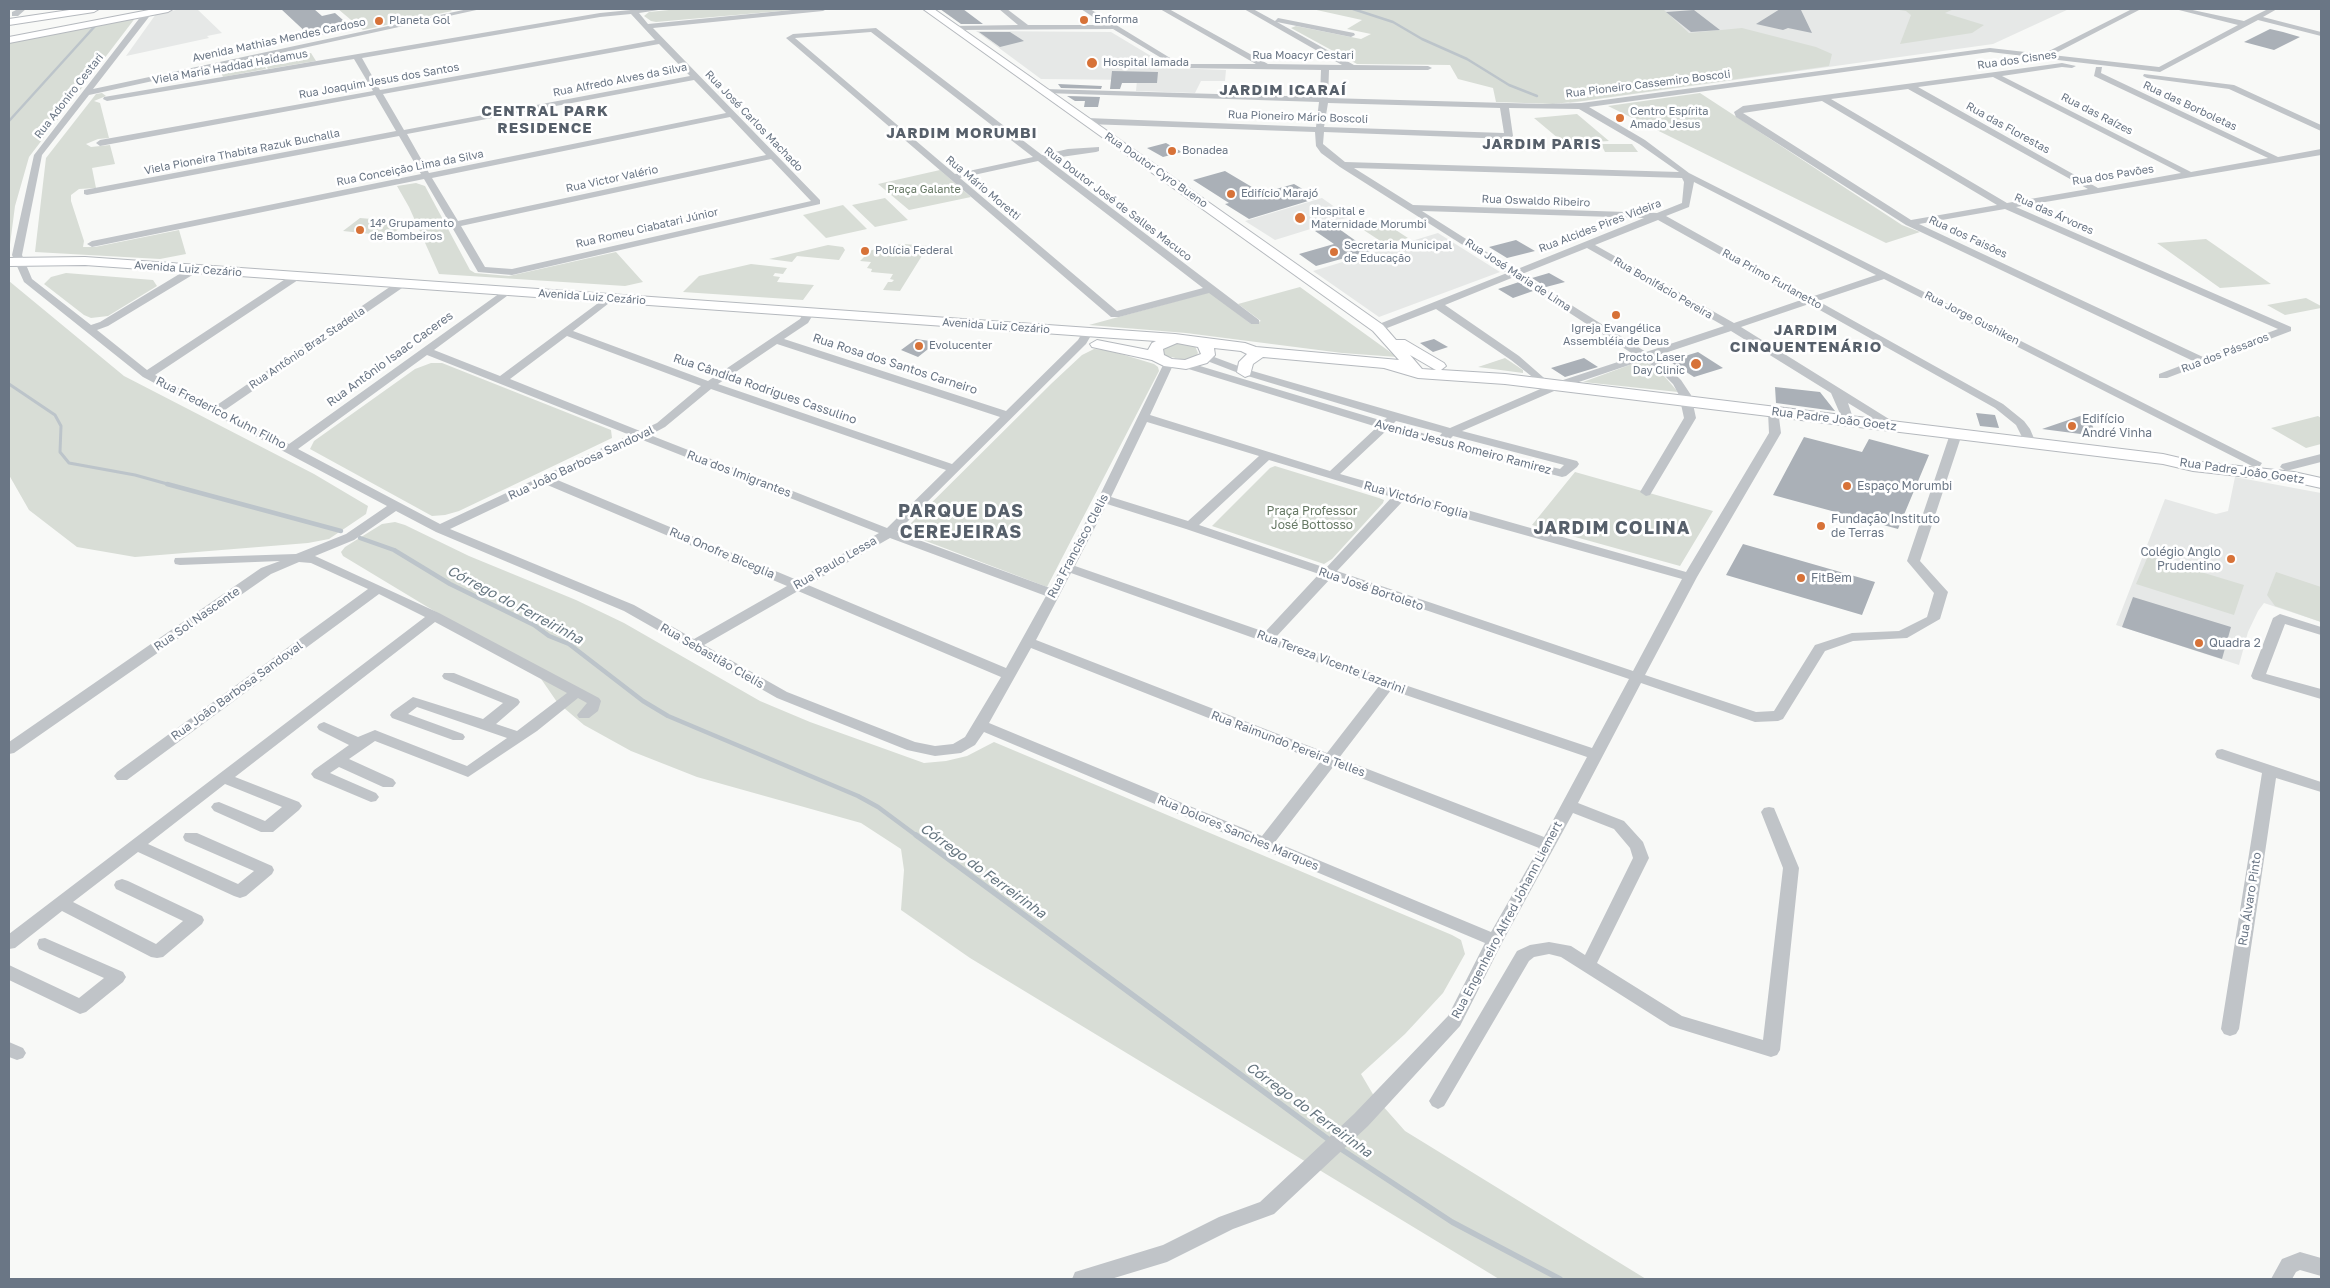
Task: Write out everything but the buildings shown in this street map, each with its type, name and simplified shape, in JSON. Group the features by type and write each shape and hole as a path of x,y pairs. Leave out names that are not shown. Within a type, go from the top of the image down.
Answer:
{"main road":[{"path":"14,15 42,9"},
{"path":"9,33 116,9"}],"street":[{"path":"14,15 94,9"},
{"path":"9,40 168,9"},
{"name":"Avenida Mathias Mendes Cardoso","path":"86,93 477,9"},
{"name":"Viela Maria Haddad Haidamus","path":"107,99 600,15 661,9"},
{"path":"646,26 823,9"},
{"name":"Rua Doutor Cyro Bueno","path":"928,9 1437,371"},
{"path":"1003,9 1025,27"},
{"path":"1085,9 1114,27"},
{"path":"1164,9 1265,67"},
{"path":"1248,9 1352,68"},
{"path":"2046,55 2137,9"},
{"path":"2179,9 2246,24 2273,9"},
{"name":"Rua José Carlos Machado","path":"633,12 817,202"},
{"name":"Rua Adoniro Cestari","path":"14,265 38,155 148,13"},
{"path":"1265,17 1351,35"},
{"path":"2257,18 2321,34"},
{"name":"Rua Pioneiro Cassemiro Boscoli","path":"1045,91 1504,106 1581,106 1990,50 2046,55 2160,70 2246,24"},
{"path":"956,28 1114,27"},
{"name":"Rua Moacyr Cestari","path":"1114,27 1178,66 1428,68"},
{"name":"Rua Doutor José de Salles Macuco","path":"790,38 793,36 873,30 1255,322"},
{"name":"Rua Mário Moretti","path":"790,38 1115,316 1211,289"},
{"name":"Rua Joaquim Jesus dos Santos","path":"100,143 661,41"},
{"path":"357,57 455,224"},
{"name":"Rua dos Cisnes","path":"1738,112 1743,109 2062,65 2231,87 2321,128"},
{"name":"Rua José Maria de Lima","path":"1325,67 1324,100 1319,144 1343,165 1414,208 1646,357 1664,369 1677,382 1686,401 1690,418 1646,492"},
{"name":"Rua das Borboletas","path":"2099,69 2097,74 2278,160"},
{"name":"Rua das Raízes","path":"1995,75 2189,174"},
{"name":"Rua Alfredo Alves da Silva","path":"402,133 696,77"},
{"name":"Rua das Florestas","path":"1910,86 2096,190"},
{"name":"Rua das Árvores","path":"1823,98 2003,205 2286,329"},
{"name":"Rua Pioneiro Mário Boscoli","path":"1087,121 1509,136 1504,106"},
{"path":"1581,106 1642,142 1686,175"},
{"name":"Rua dos Faisões","path":"1738,112 1739,115 1909,223 2202,361"},
{"name":"Rua Conceição Lima da Silva","path":"92,244 732,114"},
{"name":"Viela Pioneira Thabita Razuk Buchalla","path":"87,192 402,133"},
{"path":"956,179 1096,149 1068,152 1043,160"},
{"name":"Rua dos Pavões","path":"1909,223 2003,205 2321,152"},
{"name":"Rua Victor Valério","path":"455,224 773,156"},
{"path":"1343,165 1686,175"},
{"name":"Rua Alcides Pires Videira","path":"1381,331 1436,304 1686,206 1689,182 1686,175"},
{"name":"Rua Jorge Gushiken","path":"1686,175 2256,463"},
{"name":"Rua Romeu Ciabatari Júnior","path":"455,224 482,270 512,272 817,202"},
{"name":"Rua Oswaldo Ribeiro","path":"1414,208 1658,216"},
{"name":"Rua Primo Furlanetto","path":"1658,216 1812,300 1999,406 2020,423 2030,443"},
{"name":"Rua Bonifácio Pereira","path":"1587,244 1732,327 1893,426"},
{"name":"Avenida Luiz Cezário","path":"14,265 189,273 1085,337 1176,338 1197,341"},
{"name":"Rua Frederico Kuhn Filho","path":"14,265 28,280 147,375 214,412 290,448 440,530"},
{"path":"89,329 104,324 189,273"},
{"path":"1440,442 1449,433 1552,385 1646,357 1886,275"},
{"path":"147,375 291,280"},
{"name":"Rua Antônio Braz Stadella","path":"214,412 396,288"},
{"name":"Rua Antônio Isaac Caceres","path":"290,448 502,295"},
{"path":"502,380 606,302"},
{"path":"1436,304 1552,385"},
{"name":"Rua João Barbosa Sandoval","path":"440,530 661,425 709,384 776,340 806,317"},
{"name":"Rua dos Pássaros","path":"2164,376 2286,329"},
{"name":"Rua Doutor Cyro Bueno","path":"1381,331 1415,369"},
{"name":"Rua Cândida Rodrigues Cassulino","path":"567,332 709,384 954,469"},
{"name":"Avenida Luiz Cezário","path":"1085,337 1186,365"},
{"name":"Rua Paulo Lessa","path":"693,645 889,533 1085,337"},
{"path":"1163,360 1154,350 1157,346 1176,338"},
{"name":"Rua Rosa dos Santos Carneiro","path":"776,340 1006,415"},
{"path":"1197,341 1245,347 1256,352 1415,369"},
{"path":"1197,341 1208,349 1207,356"},
{"name":"Rua dos Imigrantes","path":"425,350 889,533 1053,594"},
{"path":"1186,365 1207,356 1244,355 1256,352"},
{"path":"1245,372 1246,362 1256,352"},
{"name":"Avenida Jesus Romeiro Ramirez","path":"1186,365 1440,442 1562,473 1573,464 1449,433 1394,417 1245,372 1207,356"},
{"name":"Rua Francisco Clelis","path":"981,726 1104,498 1143,417 1163,360"},
{"name":"Rua Padre João Goetz","path":"1415,369 2163,459 2193,466 2294,477 2321,483"},
{"path":"1835,391 1842,401 1848,421"},
{"name":"Rua Engenheiro Alfred Johann Liemert","path":"1082,1279 1167,1253 1226,1223 1267,1208 1361,1120 1454,1021 1494,940 1638,679 1690,577 1775,433 1774,412"},
{"name":"Rua Victório Foglia","path":"1143,417 1400,496 1690,577"},
{"path":"1332,475 1394,417"},
{"name":"Rua José Bortoleto","path":"1104,498 1755,717 1778,716 1820,648 1852,637 1902,634 1933,619 1941,592 1913,561 1956,434"},
{"path":"1190,526 1266,456"},
{"name":"Rua Padre João Goetz","path":"2163,459 2190,458 2286,467 2321,458"},
{"path":"2286,467 2321,475"},
{"name":"Rua Onofre Biceglia","path":"546,480 1008,674"},
{"path":"1267,638 1400,496"},
{"name":"Rua Sol Nascente","path":"9,749 266,571 350,536 395,506"},
{"name":"Rua Sebastião Clelis","path":"440,530 629,608 782,695 912,746 935,751 956,749 970,741 981,726"},
{"path":"180,561 296,558 312,560 339,570 376,590 434,616 594,701 593,708 584,716"},
{"name":"Rua Tereza Vicente Lazarini","path":"1067,566 1388,684 1596,756"},
{"name":"Rua João Barbosa Sandoval","path":"122,776 376,590"},
{"path":"9,943 434,616"},
{"path":"2321,631 2280,618 2258,676 2321,694"},
{"name":"Rua Raimundo Pereira Telles","path":"1028,642 1548,845"},
{"path":"449,676 512,702 486,725"},
{"path":"1266,844 1388,684"},
{"path":"371,797 319,774 371,735 468,772 519,737 577,692"},
{"path":"458,737 397,715 414,702 418,702 519,737"},
{"name":"Rua Dolores Sanches Marques","path":"981,726 1494,940"},
{"path":"324,727 360,744"},
{"path":"2222,754 2321,787"},
{"path":"337,760 388,783"},
{"name":"Rua Álvaro Pinto","path":"2230,1029 2270,770"},
{"path":"219,807 267,828 294,806 224,778"},
{"path":"1569,805 1620,825 1637,846 1641,858 1588,965"},
{"path":"1438,1101 1523,956 1530,952 1549,948 1557,949 1588,965 1676,1021 1771,1050 1792,868 1769,812"},
{"path":"136,845 240,892 266,870 191,837"},
{"path":"60,903 157,952 196,920 122,885"},
{"path":"9,972 80,1007 116,977 45,944"},
{"path":"2281,1279 2289,1265 2300,1261 2321,1267"}],"shaded area":[{"path":"181,9 197,9 222,33 207,36 209,38 126,56 156,14"},
{"path":"1353,9 2069,9 1993,44 1570,103"},
{"name":"Hospital Iamada","path":"976,31 1111,32 1171,68 1226,70 1225,81 1201,81 1195,93 1136,91 1137,80 1041,79"},
{"name":"Hospital e Maternidade Morumbi","path":"1322,198 1349,217 1275,240 1245,221"},
{"path":"1438,233 1500,272 1379,317 1313,271"},
{"name":"Colégio Anglo Prudentino","path":"2235,477 2321,493 2321,622 2264,603 2248,632 2239,665 2116,625 2165,499 2216,514 2228,511"}],"green space":[{"name":"Planeta Gol","path":"338,9 449,9 452,11 363,30"},
{"path":"679,9 804,9 656,22 644,16 649,12"},
{"path":"1312,9 1663,9 1689,33 1742,28 1816,47 1832,54 1829,66 1582,101 1553,104 1496,102 1493,88 1458,79 1450,65 1357,64 1291,28 1296,26 1361,39 1371,34 1347,29 1362,20"},
{"path":"1893,9 1954,9 1945,13 1984,25 1972,33 1900,44 1911,15 1906,11"},
{"path":"136,17 29,157 15,206 9,252 9,43"},
{"path":"311,53 316,61 268,69 264,61"},
{"path":"263,62 266,69 223,77 220,70"},
{"path":"102,93 106,96 94,101 100,103 109,138 98,139 86,144 91,147 110,145 115,164 92,168 96,188 79,189 71,195 71,201 84,241 83,247 95,247 179,230 186,254 160,259 35,252 46,158 96,94"},
{"path":"1700,93 1902,225 1920,232 1886,243 1608,106"},
{"path":"1577,114 1609,141 1565,144 1534,118"},
{"path":"1601,144 1632,144 1638,152 1605,152"},
{"name":"Praça Galante","path":"940,170 971,197 909,210 878,184"},
{"path":"416,183 425,186 470,270 475,273 509,276 616,252 643,282 625,286 439,274 409,207 397,186"},
{"path":"885,198 908,220 875,227 852,205"},
{"path":"843,205 867,229 826,238 803,215"},
{"path":"360,218 407,222 390,236 343,231"},
{"path":"1382,221 1408,238 1385,244 1359,227"},
{"path":"2206,239 2271,284 2220,288 2157,243"},
{"path":"904,244 928,246 900,291 883,290 888,282 894,280 890,279 893,274 871,272 872,269 867,268 871,262 860,261 870,251 880,247"},
{"path":"828,245 843,247 845,250 839,260 797,256 792,262 769,259"},
{"path":"751,264 787,268 783,274 775,273 773,276 780,277 777,282 814,285 803,300 683,292 699,276"},
{"path":"66,273 153,280 157,286 108,316 91,318 84,315 44,284 51,277"},
{"path":"9,281 124,376 314,474 368,506 366,514 329,539 308,543 135,557 77,547 29,510 9,475"},
{"path":"1300,287 1397,357 1342,353 1186,333 1089,325 1210,292 1251,324 1261,321 1238,304"},
{"path":"2306,298 2321,306 2321,308 2285,315 2267,305"},
{"path":"1176,343 1195,346 1198,353 1196,356 1185,360 1166,356 1163,353 1165,347"},
{"path":"1094,349 1108,350 1154,364 1158,367 1159,371 1047,587 902,532 1052,383 1082,355"},
{"path":"1505,358 1523,370 1523,373 1478,367"},
{"path":"1643,360 1659,370 1678,392 1583,382"},
{"path":"431,363 442,363 611,430 612,438 459,511 432,516 310,449 314,441 415,369"},
{"path":"2318,416 2321,418 2321,444 2306,448 2271,428"},
{"name":"Praça Professor José Bottosso","path":"1275,466 1384,500 1332,559 1324,564 1212,526 1270,468"},
{"path":"1575,472 1713,511 1680,566 1532,525"},
{"path":"395,522 469,556 576,600 624,623 760,701 810,722 924,763 946,761 967,756 994,742 1461,940 1465,954 1443,993 1405,1034 1361,1074 1374,1096 1405,1131 1646,1279 1499,1279 970,958 901,910 904,870 901,849 861,823 697,777 631,751 584,725 557,702 537,673 343,556 341,552 345,547 382,524"},
{"path":"2148,556 2244,585 2234,615 2136,584"},
{"path":"2276,572 2321,587 2321,622 2275,606 2267,595"}],"waterway":[{"path":"1353,9 1393,22 1422,39 1467,59 1509,85 1537,96"},
{"name":"Córrego do Ferreirinha","path":"9,121 96,25"},
{"name":"Córrego do Ferreirinha","path":"9,384 55,415 61,426 60,452 69,463 135,475 171,485"},
{"name":"Córrego do Ferreirinha","path":"167,484 341,531"},
{"name":"Córrego do Ferreirinha","path":"360,538 394,550 450,584 534,625 549,636 569,644 643,701 668,716 858,796 878,807 917,836"},
{"name":"Córrego do Ferreirinha","path":"916,835 1332,1142"},
{"name":"Córrego do Ferreirinha","path":"1338,1147 1452,1222 1560,1279"}],"place":[{"name":"Enforma","path":"1084,20"},
{"name":"Planeta Gol","path":"379,21"},
{"name":"Hospital Iamada","path":"1092,63"},
{"name":"Centro Espírita Amado Jesus","path":"1620,118"},
{"name":"Bonadea","path":"1172,151"},
{"name":"Edifício Marajó","path":"1231,194"},
{"name":"Hospital e Maternidade Morumbi","path":"1300,218"},
{"name":"14° Grupamento de Bombeiros","path":"360,230"},
{"name":"Polícia Federal","path":"865,251"},
{"name":"Secretaria Municipal de Educação","path":"1334,252"},
{"name":"Igreja Evangélica Assembléia de Deus","path":"1616,315"},
{"name":"Evolucenter","path":"919,346"},
{"name":"Procto Laser Day Clinic","path":"1696,364"},
{"name":"Edifício André Vinha","path":"2072,426"},
{"name":"Espaço Morumbi","path":"1847,486"},
{"name":"Fundação Instituto de Terras","path":"1821,526"},
{"name":"Colégio Anglo Prudentino","path":"2231,559"},
{"name":"FitBem","path":"1801,578"},
{"name":"Quadra 2","path":"2199,643"}],"district":[{"name":"JARDIM ICARAÍ","path":"1283,90"},
{"name":"CENTRAL PARK RESIDENCE","path":"545,120"},
{"name":"JARDIM MORUMBI","path":"962,133"},
{"name":"JARDIM PARIS","path":"1542,144"},
{"name":"JARDIM CINQUENTENÁRIO","path":"1806,338"},
{"name":"PARQUE DAS CEREJEIRAS","path":"961,521"},
{"name":"JARDIM COLINA","path":"1612,528"}]}
